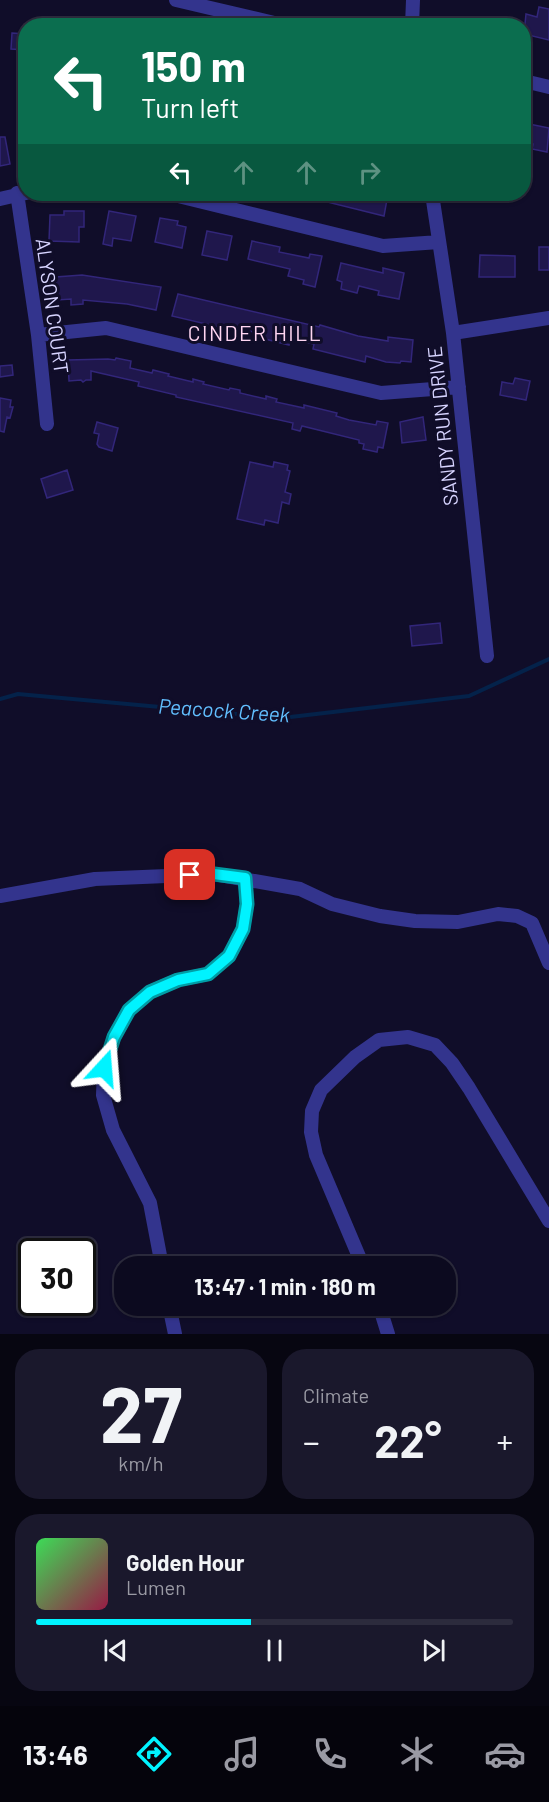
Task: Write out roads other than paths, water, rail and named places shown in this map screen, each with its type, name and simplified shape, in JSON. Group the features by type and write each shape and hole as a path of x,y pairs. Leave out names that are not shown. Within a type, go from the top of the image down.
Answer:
{"street":[{"path":"176,0 253,18"},
{"path":"412,18 413,0"},
{"path":"531,83 549,87"},
{"path":"0,199 18,194"},
{"name":"ALYSON COURT","path":"22,201 47,424"},
{"path":"199,201 383,246 439,242"},
{"name":"SANDY RUN DRIVE","path":"433,201 453,333 487,656"},
{"path":"453,333 549,318"},
{"path":"38,335 106,328 381,393 459,387"},
{"path":"0,896 95,879 214,874 300,889 332,904 380,916 415,921 458,922 498,914 517,916 532,923 549,963"},
{"path":"160,1256 150,1203 113,1130 103,1095 104,1068 114,1037 129,1010 150,992 178,980 208,974 229,956 243,929 247,904 245,878"},
{"path":"359,1256 316,1155 311,1132 312,1111 321,1090 355,1057 379,1040 408,1037 435,1045 452,1063 549,1221"},
{"path":"171,1316 175,1334"},
{"path":"382,1316 388,1334"}],"waterway":[{"name":"Peacock Creek","path":"0,699 18,694 282,718 469,696 549,659"}],"district":[{"name":"CINDER HILL","path":"255,334"}]}
